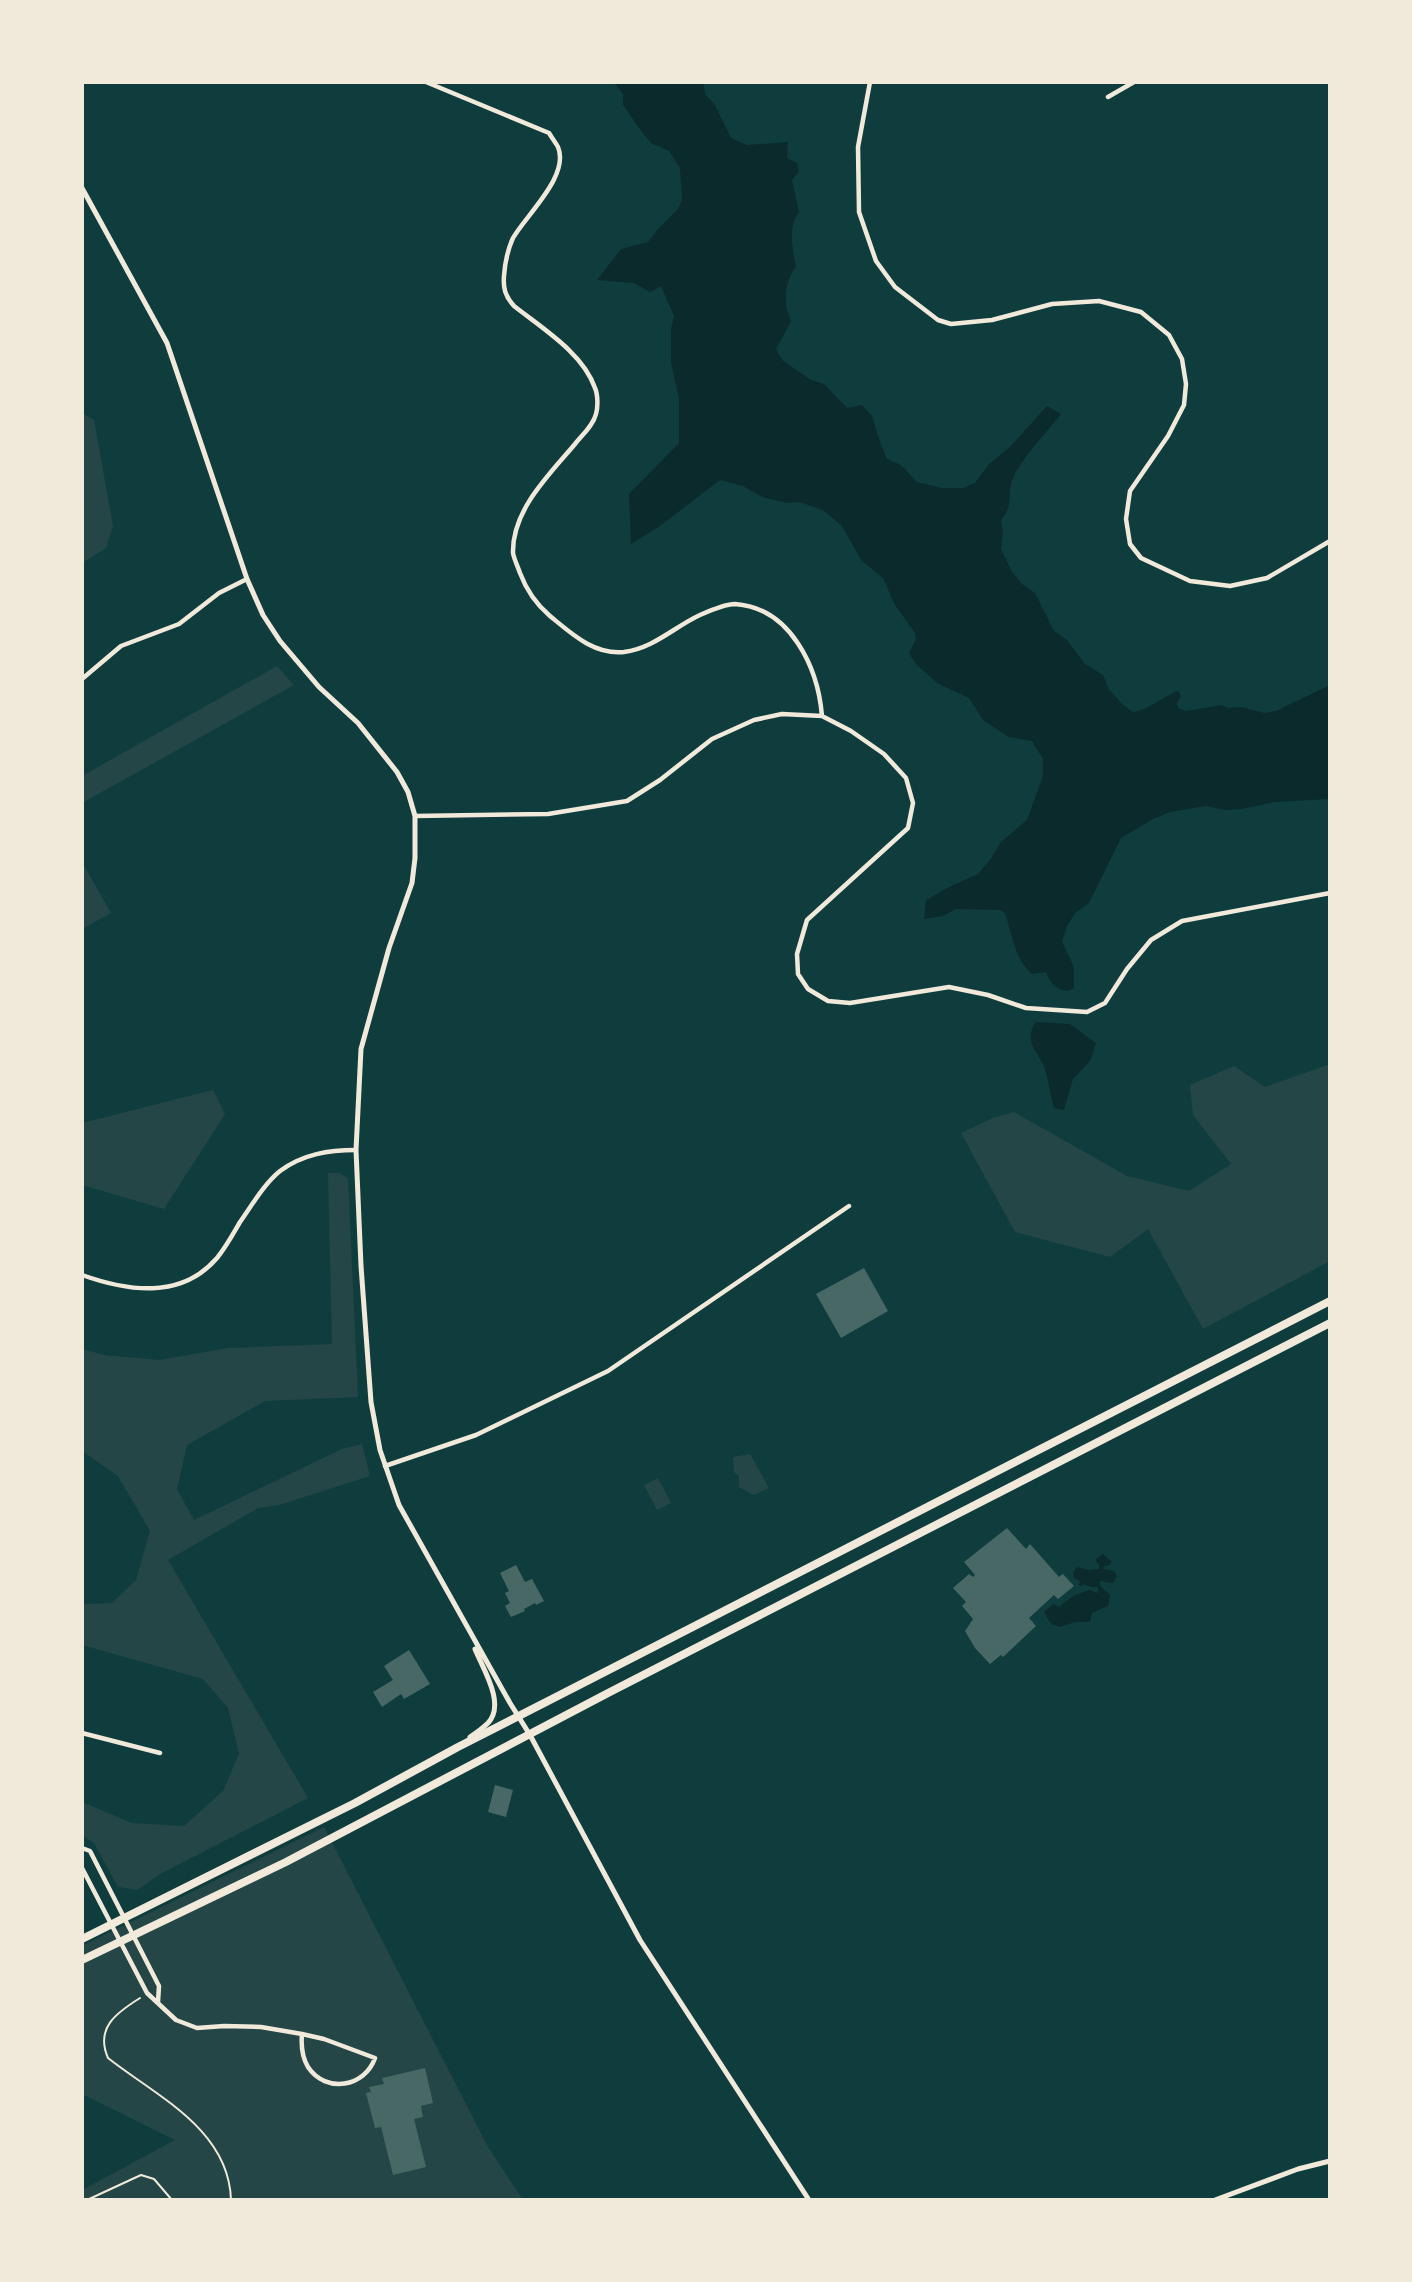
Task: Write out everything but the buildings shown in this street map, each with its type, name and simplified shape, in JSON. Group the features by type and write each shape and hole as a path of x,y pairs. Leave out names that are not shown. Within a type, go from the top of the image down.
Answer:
{"highway":[{"path":"82,1939 355,1802 1330,1301"},
{"path":"82,1960 286,1862 610,1692 1330,1323"}],"street":[{"path":"426,82 549,133 558,147 560,158 556,177 514,237 505,257 504,284 507,298 514,306 574,355 589,374 596,390 597,413 589,428 527,505 516,526 513,555 525,586 547,614 595,649 622,652 645,647 700,615 734,604 762,611 787,627 808,660 820,693 822,716"},
{"path":"870,82 858,147 859,212 876,261 895,287 938,320 951,324 992,320 1052,304 1099,300 1141,312 1169,335 1182,359 1186,384 1184,405 1168,436 1130,491 1126,519 1128,532 1130,544 1141,558 1190,581 1230,586 1267,578 1330,541"},
{"path":"1108,97 1134,82"},
{"path":"82,188 167,343 247,579 263,615 280,641 319,687 358,723 397,772 408,792 415,816 412,883 389,948 361,1049 356,1150 371,1402 385,1466 399,1505 466,1627 530,1735 640,1940 809,2200"},
{"path":"82,679 121,646 188,619 219,593 247,579"},
{"path":"415,816 548,814 627,801 660,780 712,739 754,720 782,714 822,716 851,731 884,754 906,778 913,803 908,828 807,920 797,954 798,974 808,989 828,1001 849,1003 949,987 988,995 1026,1008 1087,1012 1105,1003 1127,969 1151,940 1182,921 1330,893"},
{"path":"82,1275 109,1285 137,1290 166,1287 193,1277 216,1259 254,1201 279,1172 302,1158 329,1150 356,1150"},
{"path":"385,1466 476,1435 608,1371 849,1206"},
{"path":"458,1747 489,1722 495,1704 494,1695 466,1627"},
{"path":"82,1733 160,1754"},
{"path":"82,1848 90,1851 134,1935 159,1986 158,2003"},
{"path":"82,1868 146,1993 176,2020 197,2028 261,2027 302,2034 324,2039 375,2058 372,2068 352,2083 340,2085 326,2081 308,2066 302,2034"},
{"path":"1215,2200 1278,2176 1330,2161"}],"path":[{"path":"140,1998 110,2021 104,2033 103,2045 108,2058 186,2114 202,2130 217,2152 228,2178 231,2200"},
{"path":"87,2200 141,2175 154,2179 172,2200"}],"shaded area":[{"path":"614,82 703,82 705,94 715,105 731,138 747,145 788,142 787,158 797,163 799,171 792,180 799,212 792,232 796,267 789,279 786,293 791,321 776,349 782,360 811,380 824,384 847,408 862,405 872,416 887,459 901,465 917,482 942,488 963,488 975,483 989,464 1010,447 1047,406 1061,414 1028,454 1013,478 1008,509 1001,520 1001,549 1012,572 1022,584 1035,593 1054,631 1067,640 1085,664 1103,675 1109,689 1122,704 1133,712 1178,691 1181,696 1177,703 1178,708 1186,711 1222,705 1264,713 1276,711 1330,685 1330,799 1274,802 1225,810 1206,806 1170,812 1121,838 1089,903 1075,913 1067,926 1062,942 1074,967 1074,988 1068,991 1057,988 1046,972 1032,974 1026,968 1001,910 956,909 943,916 924,919 926,900 978,874 1001,842 1027,820 1043,776 1043,759 1032,741 1009,737 983,720 969,698 937,683 915,663 909,653 916,639 915,633 895,605 883,578 862,561 841,525 823,510 799,502 787,503 762,497 743,486 720,480 660,526 631,544 629,494 679,443 679,399 671,363 671,329 674,316 661,286 650,292 634,283 597,280 621,249 648,242 678,209 682,200 680,168 669,151 651,143 642,132 623,105 623,94"},
{"path":"82,413 94,420 113,526 106,548 82,563"},
{"path":"277,666 294,685 82,803 82,776"},
{"path":"82,862 111,913 82,929"},
{"path":"1036,1022 1070,1024 1096,1043 1090,1061 1073,1079 1064,1110 1054,1108 1045,1069 1031,1041"},
{"path":"1330,1064 1330,1261 1203,1329 1148,1229 1110,1257 1015,1232 961,1133 993,1118 1014,1112 1127,1176 1189,1191 1231,1164 1193,1115 1190,1085 1234,1066 1265,1087"},
{"path":"213,1090 225,1114 164,1209 82,1185 82,1123"},
{"path":"328,1173 339,1173 348,1178 358,1397 265,1401 187,1445 177,1489 194,1520 342,1449 362,1444 370,1476 279,1505 258,1508 168,1560 308,1798 160,1874 137,1890 118,1887 94,1843 82,1835 82,1802 132,1823 184,1826 223,1791 239,1754 228,1708 203,1679 82,1645 82,1604 112,1603 136,1580 150,1531 118,1476 82,1451 82,1349 104,1355 159,1360 228,1348 332,1344"},
{"path":"750,1454 769,1488 754,1495 739,1487 739,1476 734,1472 733,1457"},
{"path":"658,1478 671,1503 657,1510 644,1485"},
{"path":"1103,1554 1112,1562 1103,1569 1114,1571 1117,1576 1113,1583 1100,1581 1100,1586 1110,1595 1108,1606 1092,1613 1090,1622 1075,1622 1060,1627 1051,1624 1044,1612 1053,1604 1059,1607 1073,1596 1089,1590 1098,1593 1098,1587 1079,1585 1080,1581 1074,1578 1073,1573 1077,1567 1099,1569 1095,1560"},
{"path":"324,1827 488,2147 523,2200 82,2200 82,2190 175,2140 82,2094 82,1946"}]}
